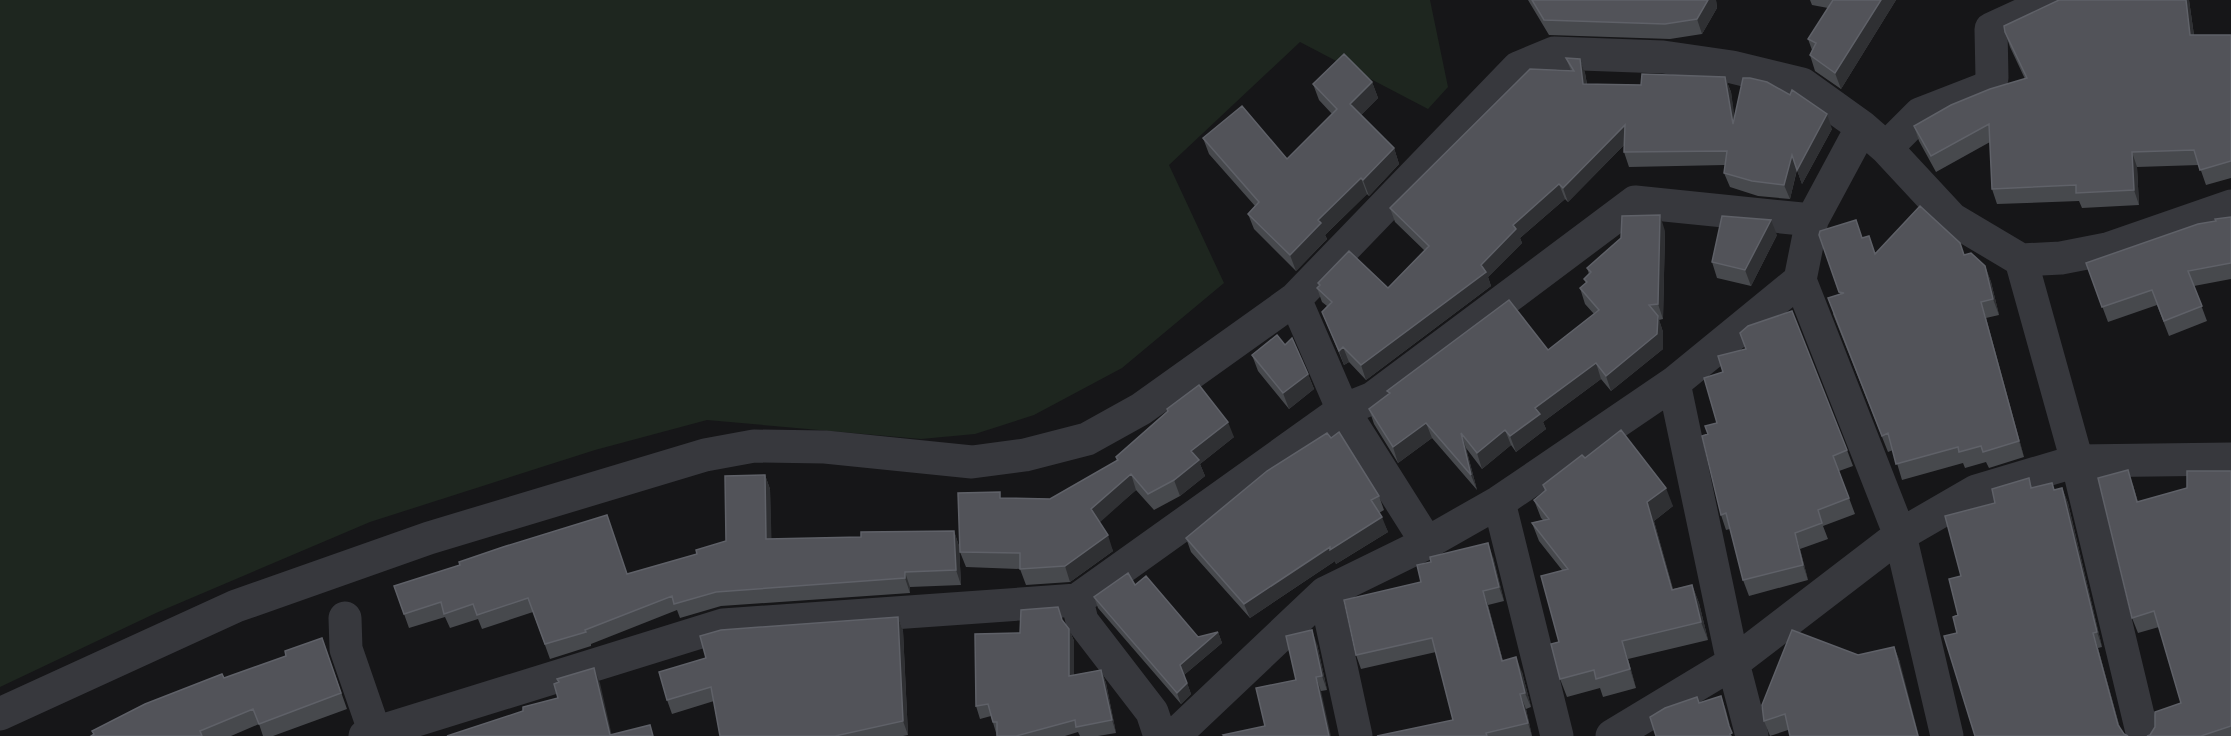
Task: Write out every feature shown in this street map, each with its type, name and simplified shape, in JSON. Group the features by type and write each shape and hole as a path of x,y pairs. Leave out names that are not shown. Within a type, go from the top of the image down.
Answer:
{"street":[{"path":"1947,736 1900,535 1800,280 1812,219 1874,137 1920,114 1987,88 1992,78 1991,29 2054,0"},
{"path":"0,714 236,606 429,538 705,455 754,446 825,447 972,462 1025,455 1087,439 1141,409 1295,299 1518,68 1554,53 1663,57 1742,69 1802,84 1874,137 1952,219 2021,260 2061,258 2107,249 2231,206"},
{"path":"345,618 346,649 370,734 723,625 1077,600 1343,410 1373,398 1635,202 1812,219"},
{"path":"2021,260 2077,461 2143,736"},
{"path":"1174,736 1324,594 1427,543 1499,502 1674,383 1800,280"},
{"path":"1295,299 1343,410 1427,543"},
{"path":"1674,383 1733,663 1752,736"},
{"path":"1612,736 1733,663 1900,535 1976,491 2077,461 2231,459"},
{"path":"1499,502 1557,736"},
{"path":"1324,594 1356,736"},
{"path":"1077,600 1082,621 1152,712 1160,736"}],"shaded area":[{"path":"0,0 1430,0 1448,87 1428,109 1300,42 1169,165 1224,283 1122,368 1034,415 975,434 921,439 707,420 595,450 370,522 156,613 0,687"}],"building":[{"path":"1532,0 1708,0 1697,19 1665,24 1544,20"},
{"path":"1833,0 1881,0 1835,73 1810,55 1816,43 1808,39"},
{"path":"2059,0 2186,0 2190,35 2231,35 2231,161 2200,170 2194,150 2132,152 2134,190 2076,193 2076,185 1992,189 1989,124 1931,156 1914,126 1951,105 1990,89 2027,78 2004,26"},
{"path":"1344,54 1372,82 1350,104 1394,148 1363,180 1361,178 1318,220 1321,223 1290,255 1248,214 1259,202 1203,138 1242,106 1287,159 1337,109 1313,84"},
{"path":"1566,58 1580,59 1583,84 1641,85 1642,74 1725,77 1733,124 1743,78 1767,82 1790,95 1792,90 1827,114 1797,170 1792,155 1784,185 1752,181 1724,173 1727,151 1624,152 1625,125 1563,188 1559,184 1513,225 1516,229 1481,265 1486,272 1361,365 1343,347 1339,351 1322,312 1332,302 1317,288 1320,285 1318,283 1349,251 1388,288 1429,246 1390,208 1530,69 1574,71"},
{"path":"1920,206 1960,243 1964,255 1971,253 1985,266 1993,299 1981,302 2019,441 1983,452 1981,446 1959,452 1958,447 1896,464 1888,433 1882,436 1828,298 1844,293 1839,292 1819,235 1820,231 1856,220 1862,238 1869,236 1875,254"},
{"path":"1660,215 1658,304 1649,305 1658,316 1657,334 1606,376 1596,363 1535,408 1540,414 1510,436 1505,430 1477,453 1461,433 1471,475 1426,423 1393,447 1369,409 1390,393 1387,391 1509,300 1548,350 1599,310 1580,288 1587,282 1584,279 1591,272 1587,268 1621,238 1622,216"},
{"path":"1722,216 1771,220 1745,270 1712,262"},
{"path":"2231,217 2231,263 2188,271 2202,306 2164,321 2152,290 2102,307 2086,263 2198,224"},
{"path":"1792,311 1847,450 1833,456 1849,498 1818,510 1822,523 1795,533 1803,565 1743,580 1726,513 1721,515 1702,436 1708,434 1705,426 1717,423 1704,378 1723,372 1718,356 1746,349 1740,333 1748,326"},
{"path":"1277,335 1285,345 1292,338 1308,374 1283,393 1252,355"},
{"path":"1199,385 1228,422 1191,451 1199,460 1174,480 1148,494 1131,474 1091,509 1108,535 1065,566 1020,569 1020,553 960,552 958,493 1000,492 1000,498 1050,499 1118,460 1116,457 1168,411 1167,409"},
{"path":"1621,430 1666,488 1647,502 1672,590 1692,585 1701,622 1622,641 1630,669 1596,679 1594,670 1560,679 1551,644 1559,642 1541,576 1568,569 1532,523 1549,519 1534,500 1546,490 1543,485 1582,455 1585,458"},
{"path":"1339,432 1379,496 1371,500 1382,517 1330,550 1330,547 1244,604 1186,538 1267,471 1327,433 1331,438"},
{"path":"2128,470 2137,502 2187,488 2187,471 2231,471 2231,726 2201,736 2147,736 2155,727 2155,712 2181,703 2154,611 2132,618 2098,478"},
{"path":"765,475 766,539 861,537 861,532 954,531 956,570 905,572 905,578 716,592 674,604 672,596 585,630 586,632 545,644 528,598 477,615 473,604 444,614 441,602 404,614 394,586 460,565 459,562 503,547 607,515 627,574 697,554 696,550 726,541 725,476"},
{"path":"2029,478 2031,488 2052,483 2054,490 2062,488 2097,632 2093,633 2118,725 2128,736 1975,736 1944,636 1957,633 1953,617 1958,615 1949,579 1961,576 1945,516 1995,503 1992,489"},
{"path":"1488,543 1499,587 1483,591 1502,661 1516,657 1525,693 1520,694 1528,723 1486,733 1487,736 1377,736 1453,720 1432,638 1356,655 1344,600 1421,582 1417,565 1431,562 1430,557"},
{"path":"1128,573 1135,585 1146,576 1198,637 1218,632 1180,665 1187,683 1177,693 1094,597"},
{"path":"1058,607 1062,620 1069,629 1069,676 1101,670 1112,720 1076,727 1075,720 1016,736 997,736 997,722 993,722 988,704 976,706 975,634 1020,633 1021,610"},
{"path":"898,617 903,721 835,736 720,736 711,687 667,700 659,672 706,658 700,636 721,630"},
{"path":"1312,630 1322,676 1316,677 1329,736 1224,736 1265,726 1256,688 1296,680 1286,636"},
{"path":"1792,630 1858,655 1894,647 1918,736 1790,736 1785,714 1764,721 1762,705"},
{"path":"322,638 341,693 259,724 253,709 200,731 202,736 91,736 94,734 92,731 145,704 222,674 224,678 286,656 285,651"},
{"path":"594,668 610,735 650,725 653,736 447,736 523,711 523,707 558,698 554,684 559,682 557,679"},
{"path":"1721,696 1731,736 1656,736 1650,717 1665,708 1697,697 1699,703"}]}
